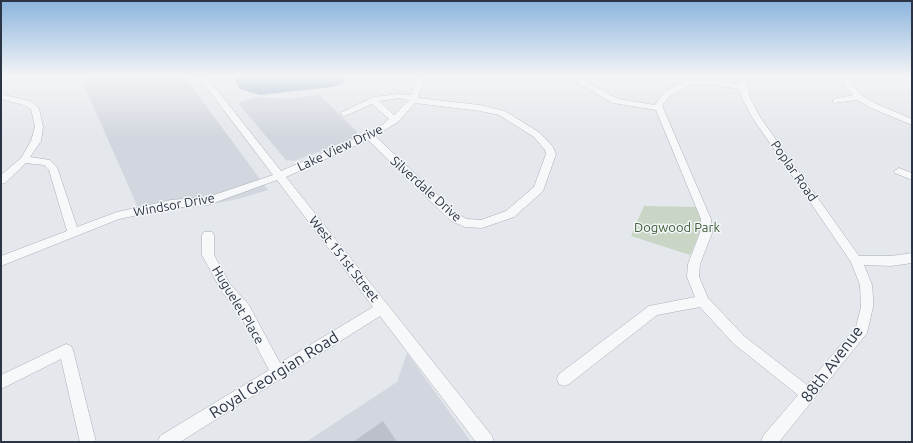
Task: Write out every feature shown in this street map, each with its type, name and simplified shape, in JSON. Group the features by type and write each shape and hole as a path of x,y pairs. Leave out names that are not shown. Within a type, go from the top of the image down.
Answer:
{"street":[{"path":"1,181 24,160 36,141 39,127 34,108 27,103 4,97"},
{"name":"West 151st Street","path":"218,97 486,442"},
{"name":"Silverdale Drive","path":"344,113 374,101 396,97"},
{"name":"Silverdale Drive","path":"369,136 455,218 470,224 482,224 515,210 539,189 551,159 550,149 537,135 507,115 485,108 402,97"},
{"path":"608,97 616,101 659,108"},
{"path":"664,97 659,108 706,219 706,232 696,255 693,270 693,277 703,301 739,340 809,395"},
{"name":"Poplar Road","path":"748,97 756,117 856,260"},
{"path":"836,101 858,97 874,106 912,122"},
{"name":"Lake View Drive","path":"279,176 369,136 395,120 414,99"},
{"path":"374,101 384,112 395,120"},
{"path":"24,160 47,162 54,169 73,232"},
{"path":"899,171 912,177"},
{"name":"Windsor Drive","path":"1,261 117,216 150,207 208,201 279,176"},
{"name":"Huguelet Place","path":"208,235 208,255 211,261 226,288 244,309 278,373"},
{"path":"856,260 891,261 912,258"},
{"name":"88th Avenue","path":"769,442 862,329 867,307 866,285 856,260"},
{"path":"564,379 654,310 703,301"},
{"name":"Royal Georgian Road","path":"166,442 382,308"},
{"path":"1,382 66,350 88,442"}],"shaded area":[{"path":"89,97 199,97 268,190 238,199 211,204 138,213 136,203"},
{"path":"256,97 290,99 303,97 322,97 361,136 294,161 286,160 238,103"},
{"path":"407,353 471,442 306,442 397,382"}],"green space":[{"name":"Dogwood Park","path":"644,206 697,207 701,221 700,232 690,255 631,236"}],"building":[{"path":"383,421 397,442 353,442"}]}
